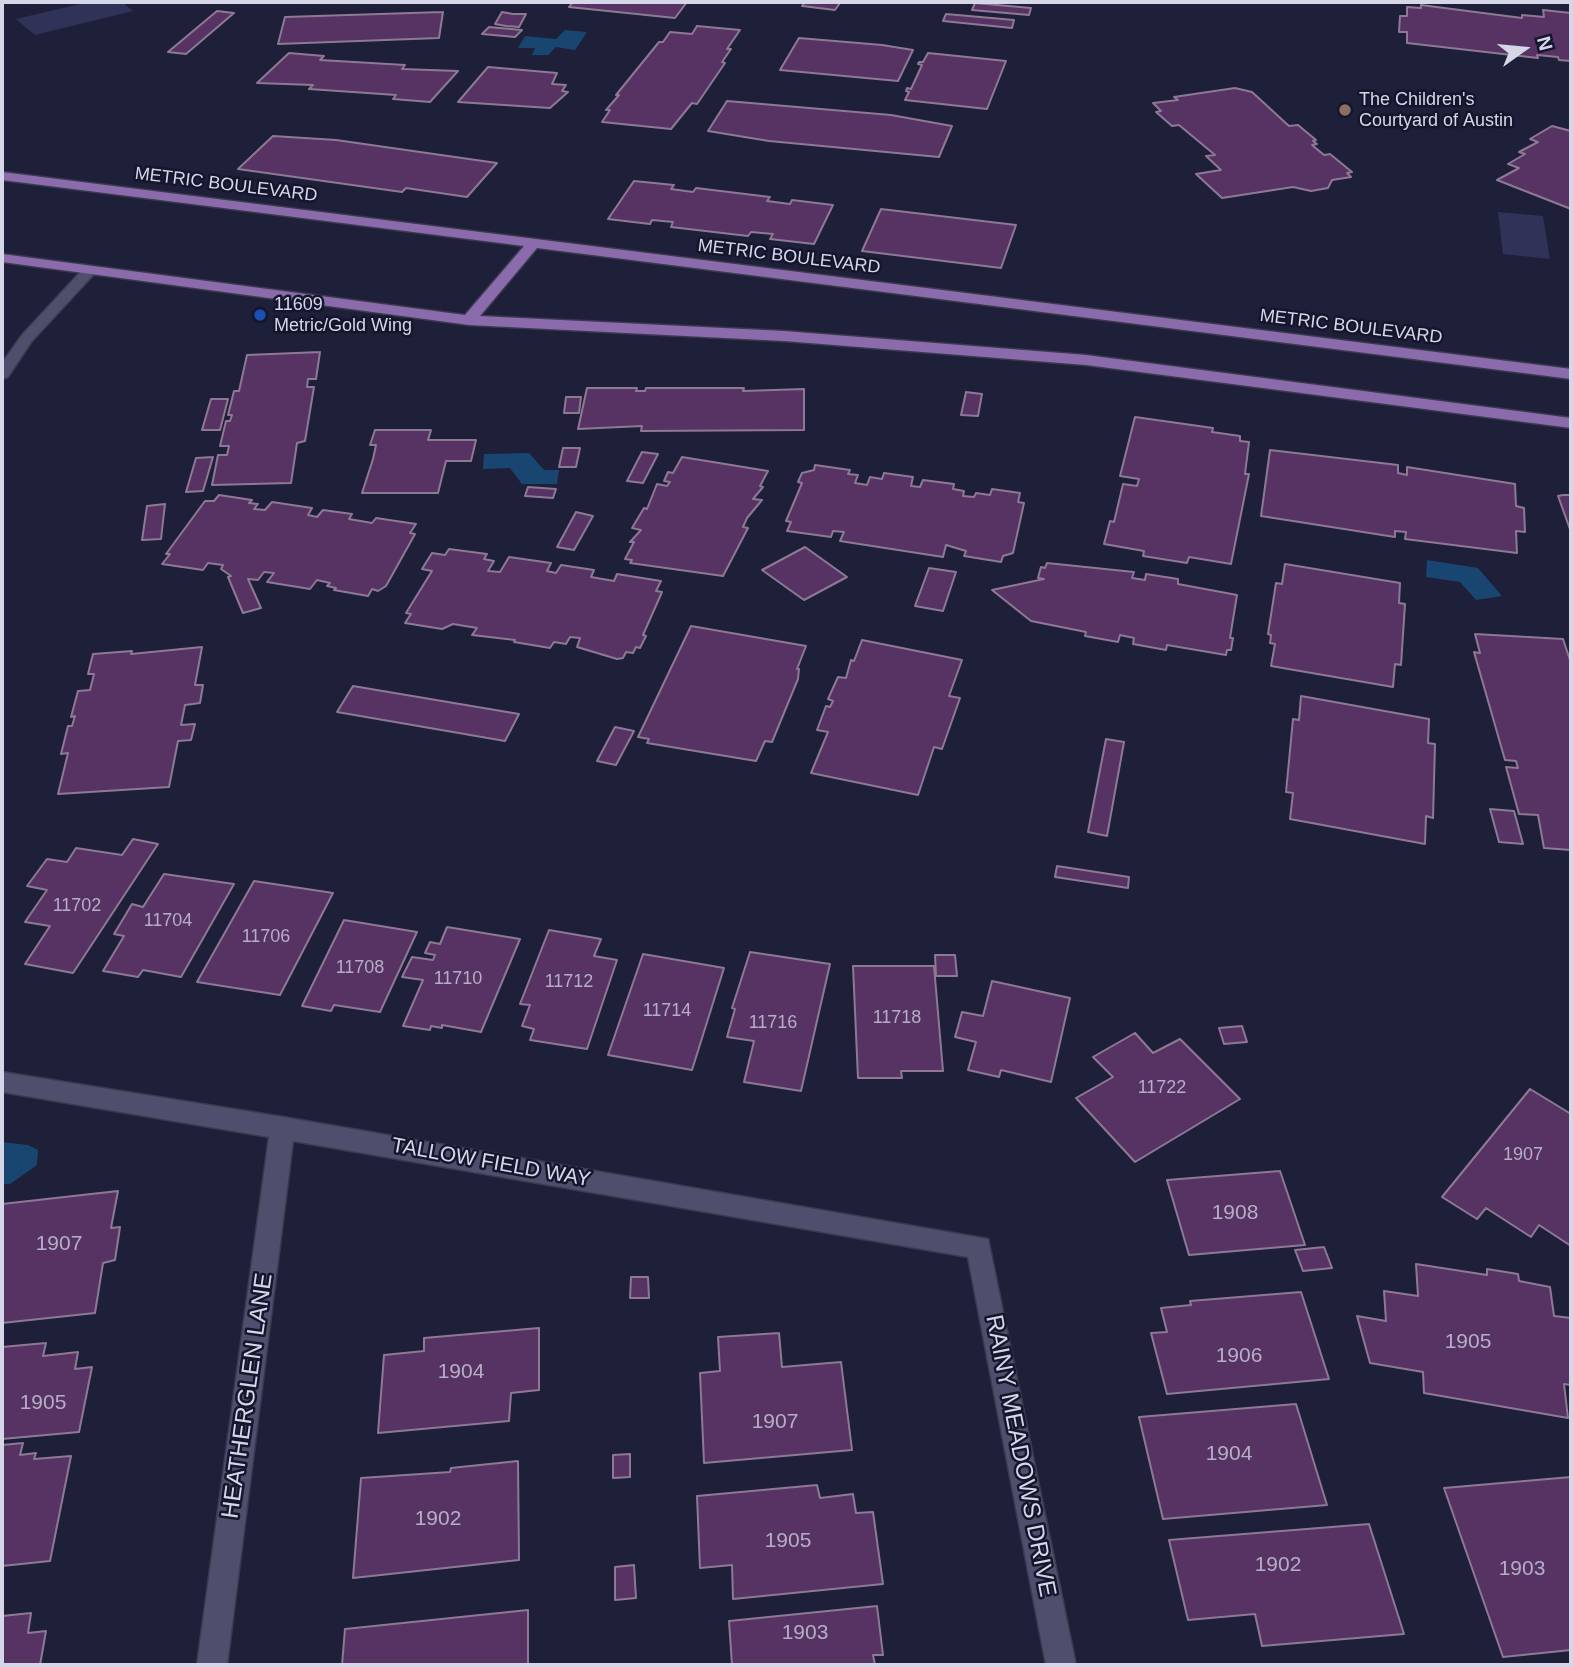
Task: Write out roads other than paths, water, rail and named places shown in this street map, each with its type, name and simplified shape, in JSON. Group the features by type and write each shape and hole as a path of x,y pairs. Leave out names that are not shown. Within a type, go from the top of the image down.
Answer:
{"main road":[{"name":"METRIC BOULEVARD","path":"2,176 1571,374"},
{"path":"469,320 533,244"},
{"path":"2,257 469,320 784,336 1072,359 1571,423"}],"street":[{"path":"2,374 27,338 90,270"},
{"name":"TALLOW FIELD WAY","path":"2,1082 283,1127 979,1247"},
{"name":"HEATHERGLEN LANE","path":"212,1665 283,1127"},
{"name":"RAINY MEADOWS DRIVE","path":"979,1247 1061,1665"}],"place":[{"name":"The Children's Courtyard of Austin","path":"1345,110"},
{"name":"11609 Metric/Gold Wing","path":"260,315"}]}
